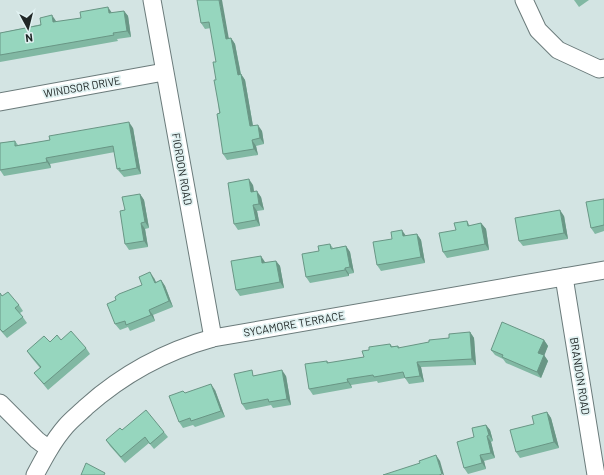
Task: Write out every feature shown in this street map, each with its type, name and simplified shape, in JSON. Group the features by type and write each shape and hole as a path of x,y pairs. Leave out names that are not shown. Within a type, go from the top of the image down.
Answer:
{"street":[{"name":"FIORDON ROAD","path":"152,0 213,338"},
{"path":"524,0 538,30 558,50 599,69 604,68"},
{"name":"WINDSOR DRIVE","path":"0,102 164,72"},
{"name":"SYCAMORE TERRACE","path":"35,475 49,449 66,425 106,389 146,364 197,342 604,270"},
{"name":"BRANDON ROAD","path":"564,277 596,475"},
{"path":"0,403 37,440 49,449"}],"building":[{"path":"197,0 219,0 226,39 231,38 238,75 241,74 250,126 258,125 260,138 252,140 254,149 223,154 217,114 220,113 214,80 216,80 213,62 216,62 209,22 201,23"},
{"path":"108,7 109,13 124,11 127,31 113,33 114,35 0,55 0,33 41,25 40,18 52,15 53,22 81,18 80,12"},
{"path":"129,122 137,168 120,171 120,168 117,169 113,146 46,158 47,162 0,170 0,143 15,141 15,146 50,140 49,136"},
{"path":"249,179 251,192 257,191 259,204 253,205 256,220 234,224 228,183"},
{"path":"140,194 145,222 141,223 144,241 125,244 120,211 125,210 122,197"},
{"path":"604,199 604,225 591,228 586,202"},
{"path":"560,210 564,233 519,241 515,218"},
{"path":"467,221 468,226 481,223 485,244 443,252 439,233 456,230 454,223"},
{"path":"402,230 403,236 417,234 421,257 377,265 373,242 392,239 391,232"},
{"path":"330,244 331,249 346,246 350,267 345,268 345,270 306,277 302,254 319,251 318,246"},
{"path":"261,256 262,263 276,261 280,282 236,290 231,261"},
{"path":"150,272 155,283 161,280 169,301 149,310 151,315 126,325 125,321 115,324 107,304 116,300 115,297 119,294 142,285 139,277"},
{"path":"8,292 19,305 15,308 23,317 3,332 0,329 0,293 2,296"},
{"path":"502,322 544,340 538,353 544,355 537,372 502,357 503,355 491,350"},
{"path":"71,331 86,348 44,384 34,373 41,367 27,351 44,336 50,342 57,335 61,340"},
{"path":"470,332 472,359 417,362 420,376 405,378 403,372 374,377 373,375 347,379 348,382 309,389 305,364 327,361 327,363 364,357 362,351 369,350 369,347 390,344 391,347 398,346 398,348 429,342 429,340 449,338 449,334"},
{"path":"252,370 253,376 282,370 287,399 269,402 268,399 242,404 234,374"},
{"path":"211,384 221,411 191,421 190,418 179,422 169,396 183,391 185,393"},
{"path":"146,410 164,432 150,444 145,437 121,457 106,440 120,428 122,430"},
{"path":"547,412 554,442 516,452 510,430 534,424 532,416"},
{"path":"486,425 491,453 480,455 482,463 464,468 457,442 474,437 472,428"},
{"path":"436,455 442,474 383,475 420,463 419,461"},
{"path":"86,463 105,473 104,475 81,475"}]}
